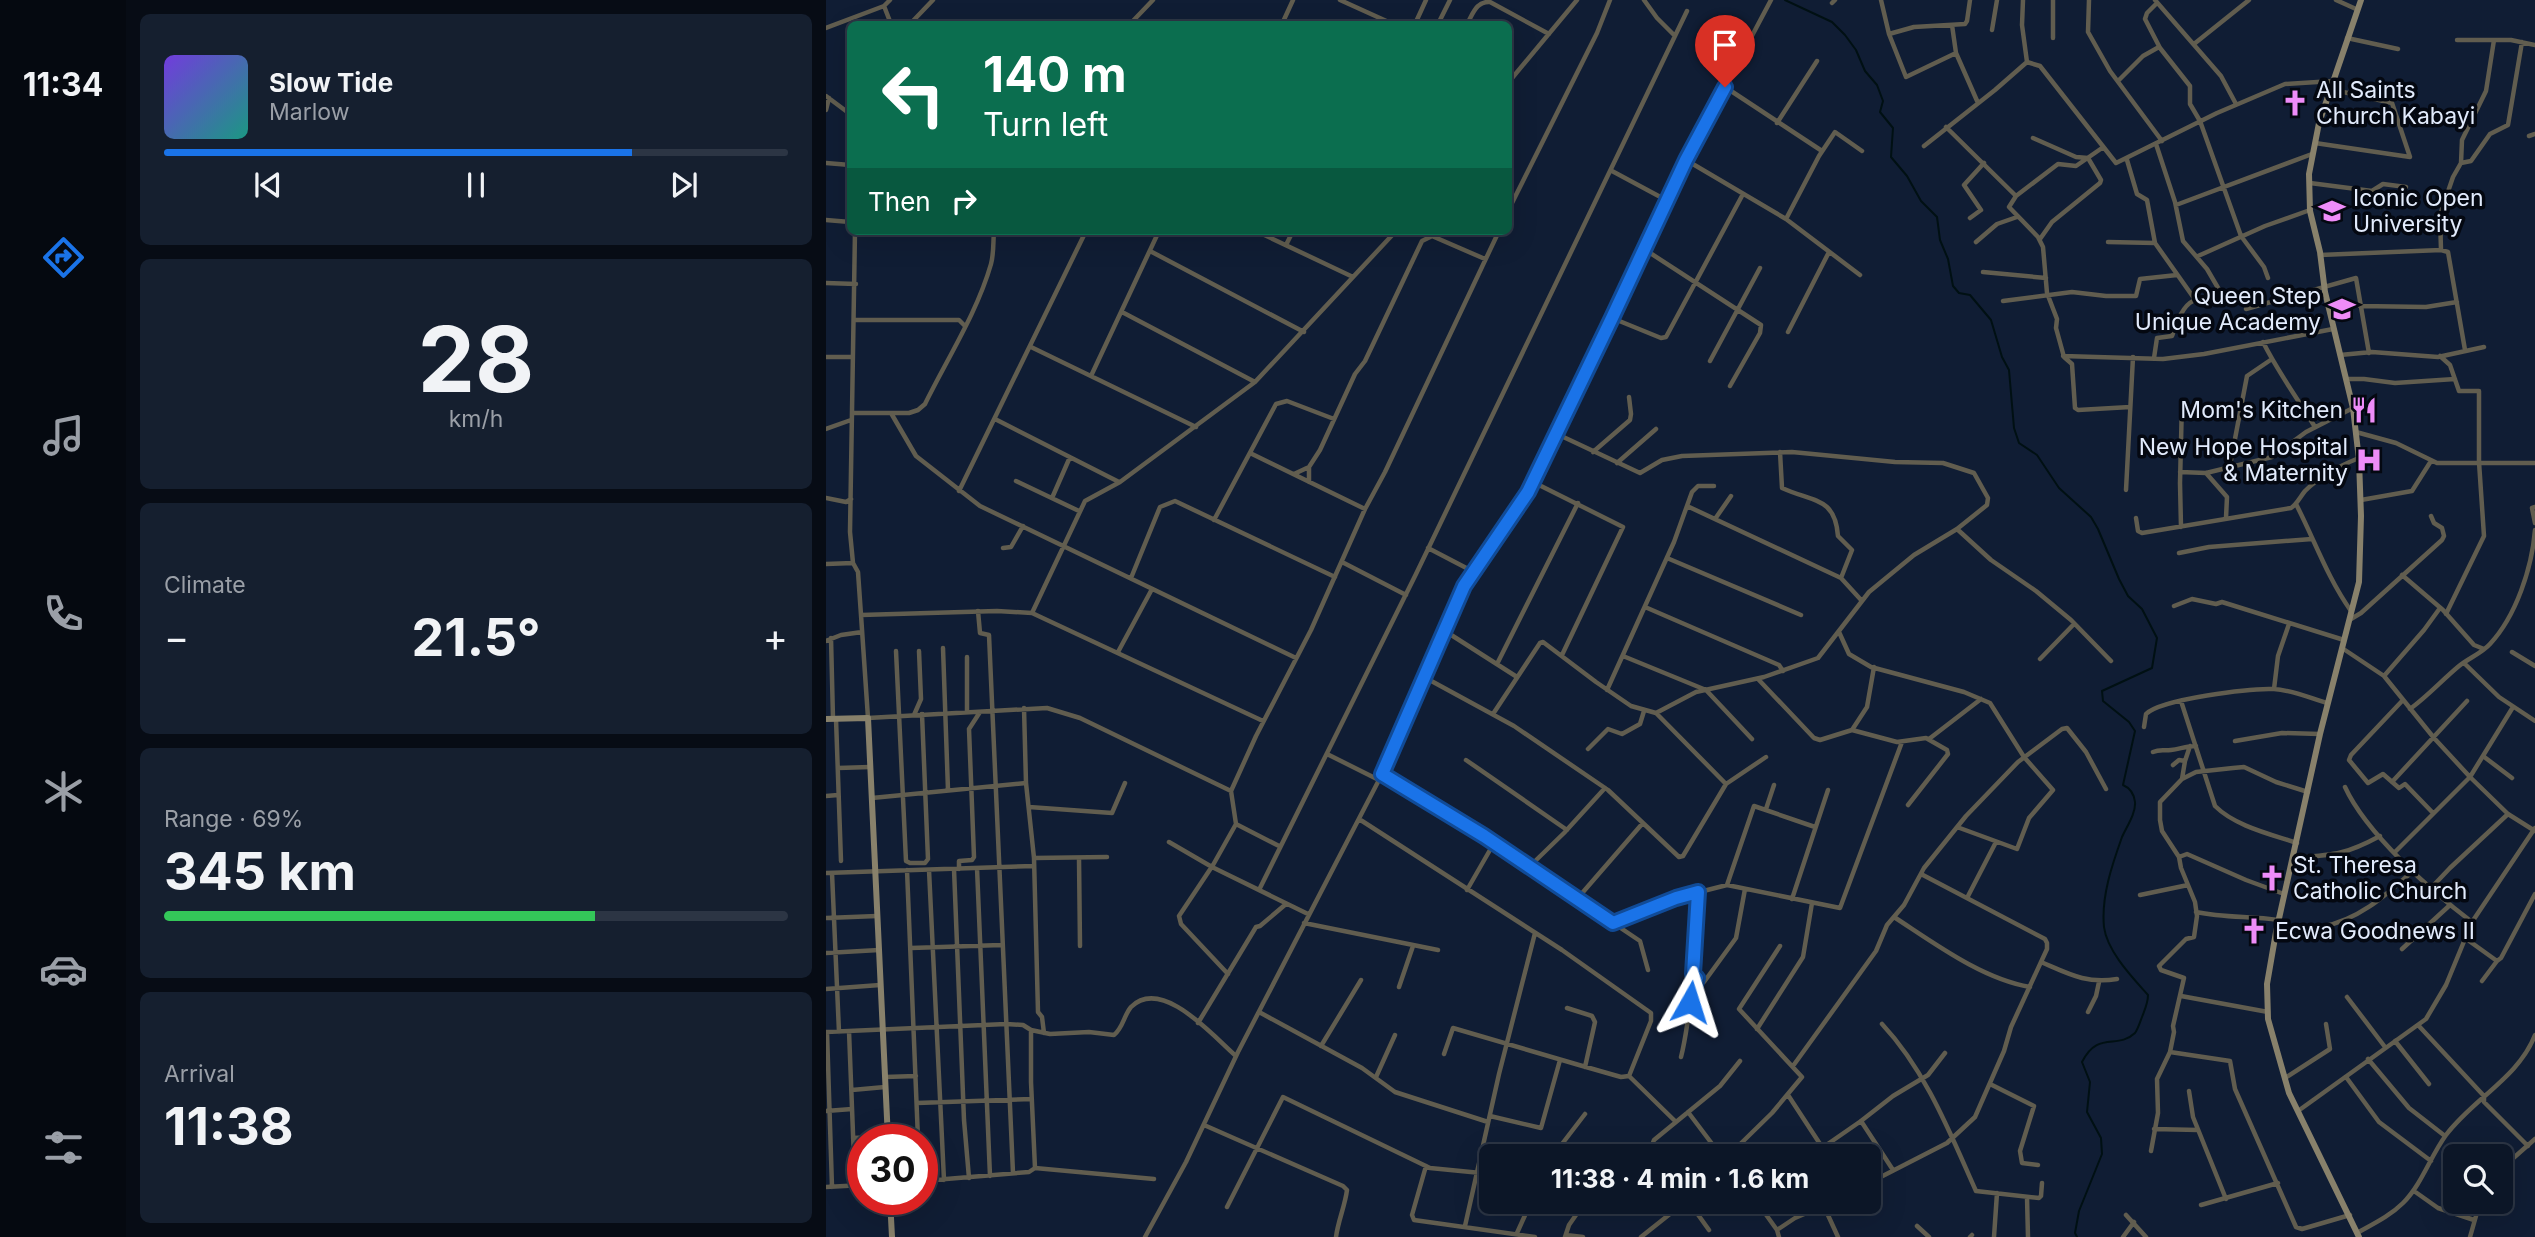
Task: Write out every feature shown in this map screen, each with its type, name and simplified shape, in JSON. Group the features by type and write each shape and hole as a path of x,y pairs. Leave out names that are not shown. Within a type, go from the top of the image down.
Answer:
{"street":[{"path":"826,28 884,6 890,0"},
{"path":"913,21 933,0"},
{"path":"1133,21 1153,0"},
{"path":"1283,21 1293,0"},
{"path":"1340,0 1386,21"},
{"path":"1416,21 1426,0"},
{"path":"1440,21 1450,0"},
{"path":"1512,78 1577,0"},
{"path":"1512,203 1597,33 1610,0"},
{"path":"1644,0 1657,18 1676,36"},
{"path":"1144,1237 1186,1162 1236,1056 1382,774 1464,586 1533,482 1686,160 1771,0"},
{"path":"1881,0 1889,34 1906,77 1956,53"},
{"path":"1889,34 1914,27 1967,23 1970,0"},
{"path":"1992,30 1997,0"},
{"path":"2024,0 2022,25 2027,62"},
{"path":"2053,0 2053,38"},
{"path":"2090,0 2088,32 2118,81 2162,141"},
{"path":"2194,44 2249,0"},
{"path":"2336,0 2356,9"},
{"path":"2361,0 2330,89 2315,143 2309,183 2310,209 2324,286 2353,408 2356,432 2361,500 2358,582 2327,703 2278,920 2267,985 2272,1034 2285,1078 2327,1175 2358,1235 2402,1204 2414,1191 2445,1136 2520,1063 2535,1035"},
{"path":"1469,21 1477,6 1490,2 1549,34"},
{"path":"2236,104 2221,76 2156,2 2145,19 2159,47 2190,86 2190,104 2200,121 2225,185 2225,197 2241,236 2264,267 2268,278"},
{"path":"884,6 890,21"},
{"path":"1259,890 1406,595 1687,11"},
{"path":"1952,25 1956,53 1978,103"},
{"path":"2347,38 2398,49"},
{"path":"2457,40 2494,40 2535,45"},
{"path":"2441,250 2440,215 2453,177 2461,163 2462,140 2486,91 2494,40"},
{"path":"2461,163 2471,161 2490,134 2508,125 2522,42"},
{"path":"2118,81 2143,56 2159,47"},
{"path":"1777,123 1817,61"},
{"path":"1924,146 2027,62"},
{"path":"2027,62 2040,66 2113,162 2120,163 2200,121 2285,83 2333,81"},
{"path":"1725,87 1822,151"},
{"path":"2315,143 2410,157 2392,103 2330,89"},
{"path":"826,110 827,97"},
{"path":"827,97 847,112"},
{"path":"1946,127 2016,196"},
{"path":"1786,219 1822,151 1837,132 1862,151"},
{"path":"2529,136 2535,134"},
{"path":"2033,138 2076,157 2088,158"},
{"path":"2154,358 2157,338 2172,336 2189,304 2217,297 2221,293 2198,256 2183,241 2176,205 2156,144"},
{"path":"2102,148 2073,167 2062,162 2058,164 2016,196 2009,207 2039,239 2045,260 2048,296 2057,319 2056,328 2063,356 2072,363 2076,409 2130,407"},
{"path":"2176,205 2313,153"},
{"path":"2039,239 2052,222 2100,183 2101,180 2088,158"},
{"path":"1686,160 1786,219 1860,275"},
{"path":"2127,160 2136,191 2140,197 2147,200 2155,243 2196,301"},
{"path":"826,163 847,165"},
{"path":"1970,218 1981,210 1964,185 1984,163"},
{"path":"1612,171 1666,201"},
{"path":"2309,183 2372,191 2383,184 2406,187"},
{"path":"1612,318 1664,338 1697,283 1743,194"},
{"path":"2198,256 2310,209"},
{"path":"1976,242 1997,224 2018,217"},
{"path":"826,220 847,222"},
{"path":"855,235 850,532 853,563 858,572 861,615 887,1124"},
{"path":"852,413 909,413 925,404 965,326 991,263 993,235"},
{"path":"959,491 1084,235"},
{"path":"1091,376 1157,235"},
{"path":"1265,235 1353,277"},
{"path":"1286,245 1291,235"},
{"path":"1032,613 1086,501 1120,482 1255,382 1392,235"},
{"path":"1228,974 1179,921 1179,916 1212,867 1236,824 1231,791 1497,235"},
{"path":"1309,482 1309,467 1355,374 1365,361 1422,241 1432,236 1485,258"},
{"path":"2108,242 2155,243"},
{"path":"1644,248 1761,325 1730,386"},
{"path":"2320,255 2441,250 2449,254 2465,350"},
{"path":"1150,251 1304,332"},
{"path":"1788,332 1829,252"},
{"path":"1710,361 1760,268"},
{"path":"1983,272 2046,278"},
{"path":"826,274 826,284 856,284"},
{"path":"2003,301 2072,292 2136,296 2140,279 2177,275"},
{"path":"2246,309 2356,278 2370,352"},
{"path":"2360,306 2426,307 2458,302"},
{"path":"1122,312 1255,382"},
{"path":"855,320 959,320 965,326"},
{"path":"2063,356 2154,358 2204,354 2333,329"},
{"path":"2263,342 2315,427"},
{"path":"1031,347 1196,427"},
{"path":"2339,355 2370,352 2440,356 2484,347"},
{"path":"2449,364 2451,353"},
{"path":"2440,356 2449,364 2460,392 2479,391 2479,463 2484,536 2446,614"},
{"path":"826,357 853,357"},
{"path":"2126,490 2133,357"},
{"path":"2230,466 2247,376 2272,359"},
{"path":"2346,379 2395,383 2455,379"},
{"path":"1593,452 1630,420 1629,397"},
{"path":"1214,520 1270,413 1279,401 1287,401 1334,419"},
{"path":"2182,401 2182,527"},
{"path":"2180,472 2206,473 2272,457 2315,427 2353,408"},
{"path":"891,413 916,456 980,506 1296,658"},
{"path":"995,419 1120,482"},
{"path":"826,429 852,420"},
{"path":"1617,463 1656,429"},
{"path":"2356,432 2396,443 2437,463 2535,463"},
{"path":"1557,434 1640,473 1662,460 1682,456 1780,452 1895,462 1942,463 1971,471 1977,476 1988,502 1957,529 1914,555 1869,592 1818,658 1783,671 1696,692 1656,713"},
{"path":"1780,452 1782,488 1828,506 1837,520 1838,536 1852,550 1841,578"},
{"path":"1250,453 1365,509"},
{"path":"1052,498 1070,457"},
{"path":"2136,518 2140,533 2291,508 2324,476 2359,458"},
{"path":"2361,500 2412,491 2431,461"},
{"path":"1293,474 1309,467"},
{"path":"2206,473 2227,497 2226,518"},
{"path":"1016,481 1079,511"},
{"path":"1533,482 1619,523 1623,530 1593,586 1562,655"},
{"path":"1607,690 1667,558 1694,488 1714,486"},
{"path":"1714,519 1731,496"},
{"path":"826,498 846,502 851,499"},
{"path":"1130,578 1160,507 1175,501 1335,577"},
{"path":"1497,664 1578,503"},
{"path":"2296,504 2335,587 2352,611"},
{"path":"1687,506 1841,578 1862,601"},
{"path":"2535,507 2532,508 2535,523"},
{"path":"2350,619 2361,613 2444,536 2442,528 2434,523 2431,516"},
{"path":"1003,548 1011,547 1023,526"},
{"path":"1957,529 1991,560 2036,591 2111,661"},
{"path":"2410,709 2491,643 2512,614 2533,550 2535,530"},
{"path":"2179,553 2209,547 2312,539"},
{"path":"1428,548 1474,572"},
{"path":"1667,558 1801,615"},
{"path":"1342,562 1406,595"},
{"path":"826,564 853,563"},
{"path":"2402,575 2440,608 2474,645 2484,649"},
{"path":"1118,652 1152,589"},
{"path":"2174,606 2192,599 2216,604 2222,602 2344,640"},
{"path":"1645,607 1779,665 1783,671"},
{"path":"2384,676 2440,608"},
{"path":"861,615 978,611 1032,613 1263,721"},
{"path":"978,611 980,633 989,635 1013,1173"},
{"path":"2040,659 2074,624"},
{"path":"2274,689 2278,656 2289,624"},
{"path":"1445,631 1517,677"},
{"path":"841,860 838,768 832,719 828,639 862,632"},
{"path":"1839,632 1849,654 1874,667 1964,692 1990,703 2024,757 2053,791 2029,818 2017,849 1957,827"},
{"path":"1493,714 1540,643 1546,643 1631,706 1656,713 1726,784"},
{"path":"943,648 948,790"},
{"path":"2298,1111 2426,1019 2446,985 2472,922 2535,829 2508,814 2470,777 2434,738 2384,676 2341,648"},
{"path":"896,651 906,861 910,863 925,863 928,859 922,714"},
{"path":"914,715 921,699 919,651"},
{"path":"2512,652 2535,666"},
{"path":"1623,656 1706,690 1752,739"},
{"path":"967,657 967,712"},
{"path":"2464,663 2499,697 2535,721"},
{"path":"1852,730 1867,707 1874,667"},
{"path":"1424,677 1493,714 1556,753 1605,788 1675,856 1683,856 1726,784 1766,757"},
{"path":"1757,678 1814,738 1820,740 1852,730 1902,742 1923,737 1947,750 1948,754 1908,805"},
{"path":"2144,727 2144,718 2151,709 2228,691 2274,689 2327,703"},
{"path":"1928,739 1982,699"},
{"path":"2403,700 2349,760 2366,782 2372,783 2384,774 2399,788 2405,784 2433,813"},
{"path":"2181,701 2193,746 2215,806 2222,813 2253,828 2297,843"},
{"path":"2392,782 2467,701"},
{"path":"2395,852 2470,777 2513,707"},
{"path":"1024,708 1026,782 1034,858 1038,1012 1042,1017 1044,1033"},
{"path":"832,719 1047,708 1080,718 1231,791"},
{"path":"969,1178 956,947 956,869 959,861 974,859 969,729 981,711"},
{"path":"1588,749 1608,729 1622,734 1640,724 1644,711"},
{"path":"1793,1066 1876,951 1887,925 1904,905 1921,874 1957,827 2024,757 2067,728 2086,752 2106,789"},
{"path":"2235,741 2282,733 2320,734"},
{"path":"1613,923 1676,898 1727,885 1840,908 1902,742"},
{"path":"2153,752 2193,746"},
{"path":"2182,779 2185,761 2193,746"},
{"path":"1327,754 1379,780"},
{"path":"2483,756 2512,778"},
{"path":"1466,760 1567,830"},
{"path":"2173,765 2179,760 2185,761"},
{"path":"838,768 870,767"},
{"path":"2151,1151 2158,1114 2157,1079 2170,1052 2183,976 2161,970 2159,966 2186,939 2195,936 2196,912 2179,857 2162,831 2160,802 2182,779 2199,771 2244,767 2276,782 2308,792"},
{"path":"1382,774 1494,843 1642,943 1648,970"},
{"path":"871,798 1026,782"},
{"path":"1029,807 1112,813 1125,783"},
{"path":"1766,809 1774,785"},
{"path":"2345,787 2354,806 2395,852 2431,888 2472,922"},
{"path":"1529,867 1605,788"},
{"path":"1792,899 1828,790"},
{"path":"826,796 838,795"},
{"path":"1727,885 1753,808 1756,806 1815,827"},
{"path":"2431,888 2508,814"},
{"path":"1359,819 1535,933 1651,1013 1651,1021 1629,1076"},
{"path":"1236,824 1279,846"},
{"path":"1577,899 1642,824"},
{"path":"2294,858 2352,851 2380,836"},
{"path":"1170,842 1212,867 1308,914"},
{"path":"1967,898 1996,842"},
{"path":"1468,890 1494,843"},
{"path":"2179,857 2188,854 2285,894"},
{"path":"1034,858 1107,857"},
{"path":"1079,858 1080,946"},
{"path":"839,1031 829,873 1034,866"},
{"path":"977,868 990,1176"},
{"path":"906,870 918,1124"},
{"path":"929,870 944,1180"},
{"path":"2276,930 2321,927 2355,916 2379,901 2413,871"},
{"path":"1881,1176 1952,1139 1975,1117 2004,1051 2011,1027 2047,949 2045,939 1921,874"},
{"path":"2140,895 2188,885"},
{"path":"1698,892 1693,974 1705,982 1736,938 1745,889"},
{"path":"2482,981 2501,958 2535,894"},
{"path":"1757,1029 1803,957 1812,903"},
{"path":"1198,1023 1256,927 1286,904"},
{"path":"2402,949 2450,905"},
{"path":"2196,912 2220,917 2252,916 2278,920"},
{"path":"826,918 877,916"},
{"path":"1894,917 1942,948 2005,982 2029,987"},
{"path":"1304,923 1438,950"},
{"path":"1465,1226 1506,1045 1535,933"},
{"path":"2465,938 2497,961"},
{"path":"911,948 1002,945"},
{"path":"1399,987 1413,946"},
{"path":"1740,1144 1802,1077 1739,1007 1780,946"},
{"path":"826,953 879,950"},
{"path":"2041,962 2087,981 2117,979"},
{"path":"1681,1057 1687,1034 1690,999 1697,978"},
{"path":"1321,1046 1361,980"},
{"path":"2088,1012 2099,982"},
{"path":"826,989 880,985"},
{"path":"2181,996 2268,1012"},
{"path":"2347,997 2385,1047"},
{"path":"847,1186 829,1187 827,1032 1006,1024 1023,1025 1044,1033 1089,1032 1115,1035 1130,1008 1142,1000 1157,1000 1177,1005 1236,1056"},
{"path":"1567,1008 1592,1016 1595,1022 1585,1067"},
{"path":"1259,1012 1376,1077 1395,1092 1489,1119 1541,1128 1560,1060"},
{"path":"1882,1024 1894,1036 1923,1077 1976,1191 2040,1197 2042,1183"},
{"path":"2285,1078 2330,1049 2326,1024"},
{"path":"2418,1025 2484,1096 2484,1102 2528,1146"},
{"path":"1444,1054 1452,1028 1621,1077 1629,1076"},
{"path":"1031,1030 1035,1168"},
{"path":"849,1031 853,1124"},
{"path":"1376,1077 1395,1035"},
{"path":"2395,1041 2429,1084"},
{"path":"1826,1144 1893,1096 1928,1075 1945,1052"},
{"path":"2170,1052 2230,1061 2235,1089 2296,1227 2299,1229 2350,1215"},
{"path":"2368,1059 2409,1108 2445,1136"},
{"path":"1652,1144 1720,1086 1740,1061"},
{"path":"885,1077 916,1076"},
{"path":"1629,1076 1676,1122"},
{"path":"2346,1077 2379,1122 2431,1161"},
{"path":"1990,1084 2034,1106 2020,1151 2022,1163 2038,1164"},
{"path":"852,1090 885,1087"},
{"path":"2189,1091 2193,1117 2226,1199"},
{"path":"1788,1095 1820,1144"},
{"path":"1227,1207 1281,1099 1286,1097 1426,1166 1477,1172"},
{"path":"917,1103 1032,1099"},
{"path":"828,1111 852,1109"},
{"path":"1688,1112 1712,1144"},
{"path":"1562,1144 1585,1114"},
{"path":"1861,1121 1893,1170"},
{"path":"1204,1125 1347,1190 1336,1237"},
{"path":"2154,1129 2198,1130"},
{"path":"2513,1159 2535,1139"},
{"path":"1426,1166 1413,1218 1535,1237"},
{"path":"938,1180 1029,1172 1035,1168 1154,1179"},
{"path":"2201,1205 2278,1183"},
{"path":"2414,1191 2438,1208 2474,1220"},
{"path":"1994,1237 1997,1194"},
{"path":"2027,1197 2028,1237"},
{"path":"1517,1233 1526,1214"},
{"path":"1576,1214 1565,1236 1583,1237"},
{"path":"1641,1237 1671,1214"},
{"path":"1696,1214 1709,1230"},
{"path":"1766,1214 1779,1237"},
{"path":"1777,1230 1803,1214"},
{"path":"1828,1214 1838,1237"},
{"path":"2470,1237 2476,1214"},
{"path":"891,1215 892,1237"},
{"path":"2126,1215 2146,1237"},
{"path":"2123,1237 2133,1222"},
{"path":"1917,1226 1929,1237"}],"waterway":[{"path":"1785,0 1832,22 1856,50 1865,71 1877,85 1883,101 1880,112 1893,128 1891,157 1907,176 1921,201 1937,217 1940,240 1948,259 1953,286 1959,293 1970,295 1991,320 2002,357 2009,370 2014,428 2019,443 2037,455 2059,488 2091,517 2128,596 2142,609 2157,638 2152,668 2102,691 2103,701 2129,722 2135,731 2123,785 2133,794 2135,806 2108,881 2104,927 2115,954 2148,995 2135,1033 2128,1038 2094,1046 2082,1062 2090,1082 2087,1112 2101,1138 2102,1154 2079,1211 2075,1233 2077,1237"}],"place":[{"name":"All Saints Church Kabayi","path":"2295,103"},
{"name":"Iconic Open University","path":"2332,211"},
{"name":"Queen Step Unique Academy","path":"2342,309"},
{"name":"Mom's Kitchen","path":"2364,410"},
{"name":"New Hope Hospital & Maternity","path":"2369,460"},
{"name":"St. Theresa Catholic Church","path":"2272,878"},
{"name":"Ecwa Goodnews II","path":"2254,931"}],"route":[{"path":"1690,1002 1697,978 1693,974 1698,892 1613,923 1484,836 1382,774 1464,586 1528,492 1686,160 1725,87"}]}
